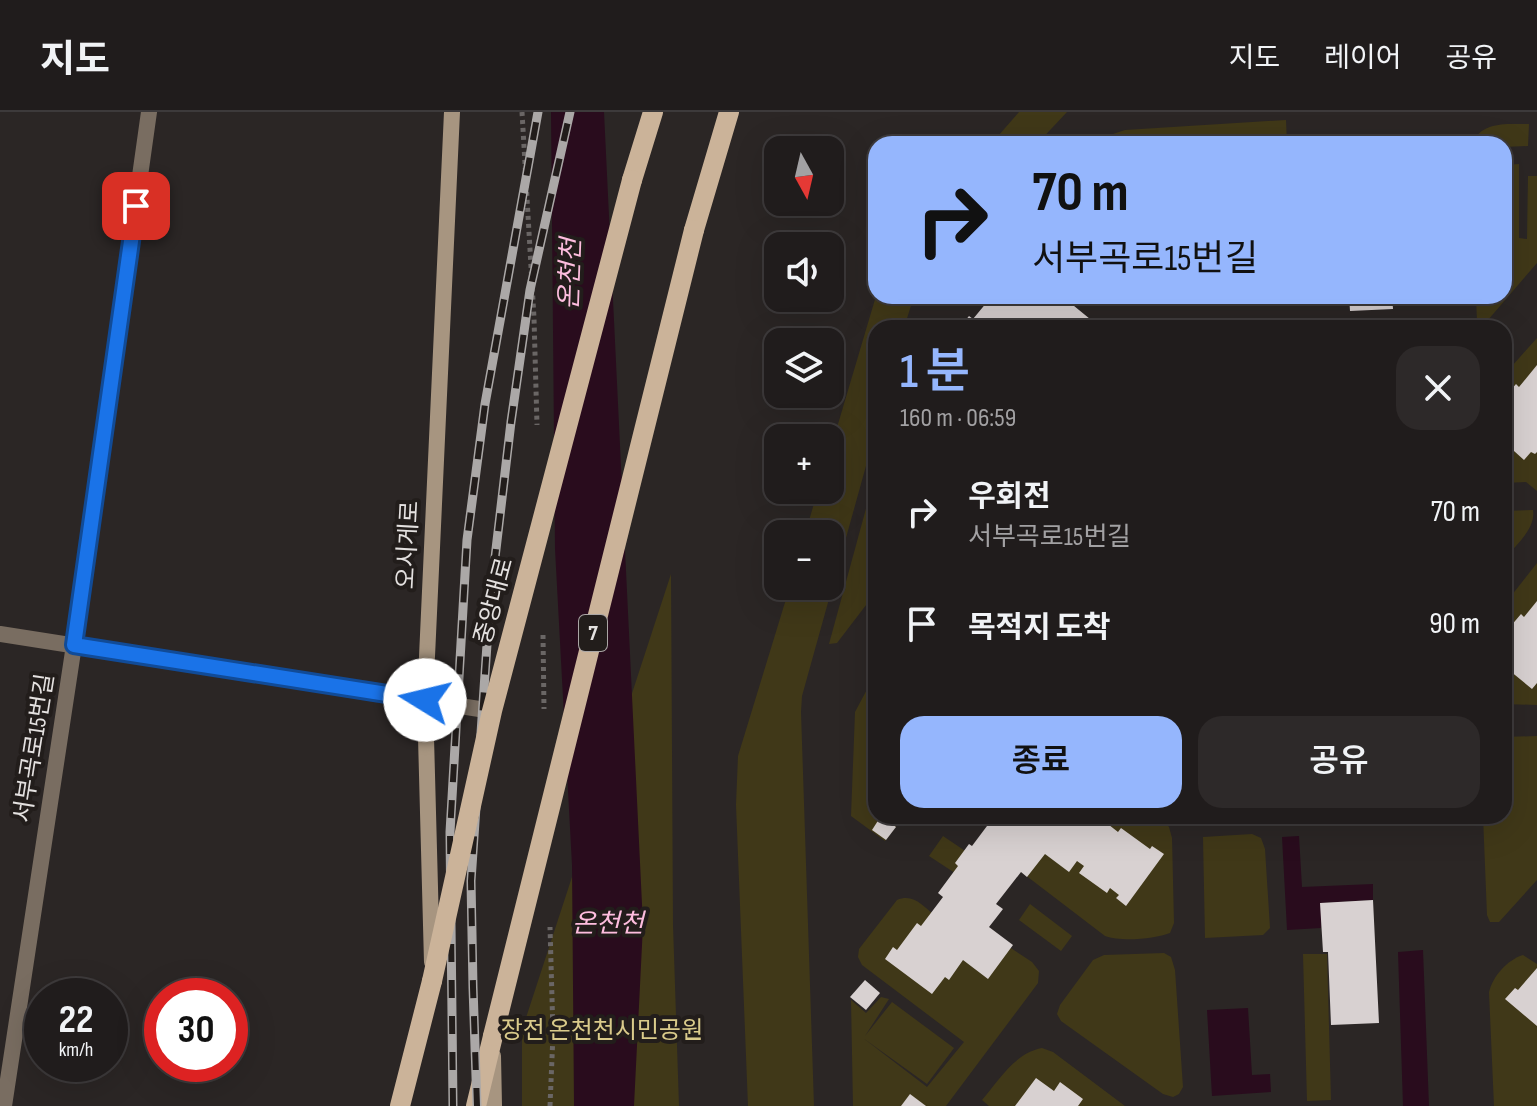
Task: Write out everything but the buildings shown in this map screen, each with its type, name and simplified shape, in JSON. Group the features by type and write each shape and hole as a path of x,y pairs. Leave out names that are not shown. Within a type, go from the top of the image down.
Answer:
{"main road":[{"name":"오시게로","path":"432,981 425,700 452,112"},
{"name":"중앙대로","path":"400,1106 432,981 492,711 632,180 653,112"},
{"name":"7","path":"476,1106 694,230 729,112"},
{"path":"493,1036 494,1106"}],"street":[{"name":"서부곡로15번길","path":"4,1106 74,645 149,112"},
{"path":"0,634 492,711"}],"green space":[{"path":"1019,112 1067,112 1044,136 998,136"},
{"path":"1286,120 1287,136 1111,136 1125,130"},
{"path":"1529,124 1528,146 1512,147 1512,136 1477,136 1496,125"},
{"path":"1512,164 1519,164 1519,238 1527,239 1528,176 1537,176 1537,263 1512,292"},
{"path":"874,304 912,304 906,320 869,320"},
{"path":"1476,304 1502,304 1488,320 1477,320"},
{"path":"868,323 868,459 844,545 844,520 809,520 814,504 844,504 844,424 838,424"},
{"path":"1537,338 1537,491 1526,482 1512,483 1512,366"},
{"path":"868,501 868,602 837,643 829,644 841,600 844,600 844,589"},
{"path":"1533,510 1528,530 1512,550 1512,511"},
{"path":"1537,563 1537,705 1512,704 1512,595"},
{"name":"장전 온천천시민공원","path":"671,574 673,925 679,1106 522,1106 522,1030"},
{"path":"786,600 829,600 802,696 801,712 814,1106 748,1106 736,805 738,756"},
{"path":"868,688 868,824 898,824 885,841 851,816 855,712"},
{"path":"1537,736 1537,880 1499,922 1490,922 1487,915 1483,824 1512,824 1512,737"},
{"path":"1007,824 1166,824 1172,838 1174,923 1170,933 1156,937 1120,939 1105,936 1016,868 977,926 1032,962 1039,971 1038,983 946,1106 853,1106 851,1000 866,1013 881,997 889,999 865,1036 892,1002 954,1048 927,1084 863,1038 927,1087 964,1042 862,965 858,957 859,949 897,900 913,899 936,916 964,879 929,856 943,836 980,861"},
{"path":"1252,834 1261,838 1265,849 1270,928 1263,935 1205,938 1203,837"},
{"path":"1030,904 1072,936 1061,951 1019,920"},
{"path":"1164,953 1171,957 1175,970 1183,1087 1173,1097 1163,1094 1061,1021 1057,1014 1060,1005 1093,960 1104,955"},
{"path":"1303,954 1327,954 1331,1100 1307,1101"},
{"path":"1523,955 1537,964 1537,1106 1494,1106 1489,992 1502,969"},
{"path":"1042,1048 1053,1052 1125,1106 989,1106 982,1100 1016,1061"}],"water":[{"name":"온천천","path":"551,112 604,112 643,925 634,1106 574,1106 572,865 555,549"},
{"path":"1299,836 1302,887 1373,884 1373,900 1321,903 1321,928 1287,930 1282,837"},
{"path":"1423,950 1429,1106 1403,1106 1398,952"},
{"path":"1248,1008 1252,1075 1270,1074 1271,1092 1212,1096 1207,1010"}],"railway":[{"path":"453,1106 450,832 467,540 485,404 538,112"},
{"path":"477,1106 471,881 490,600 530,290 570,112"}],"route":[{"path":"136,206 74,645 425,700"}]}
